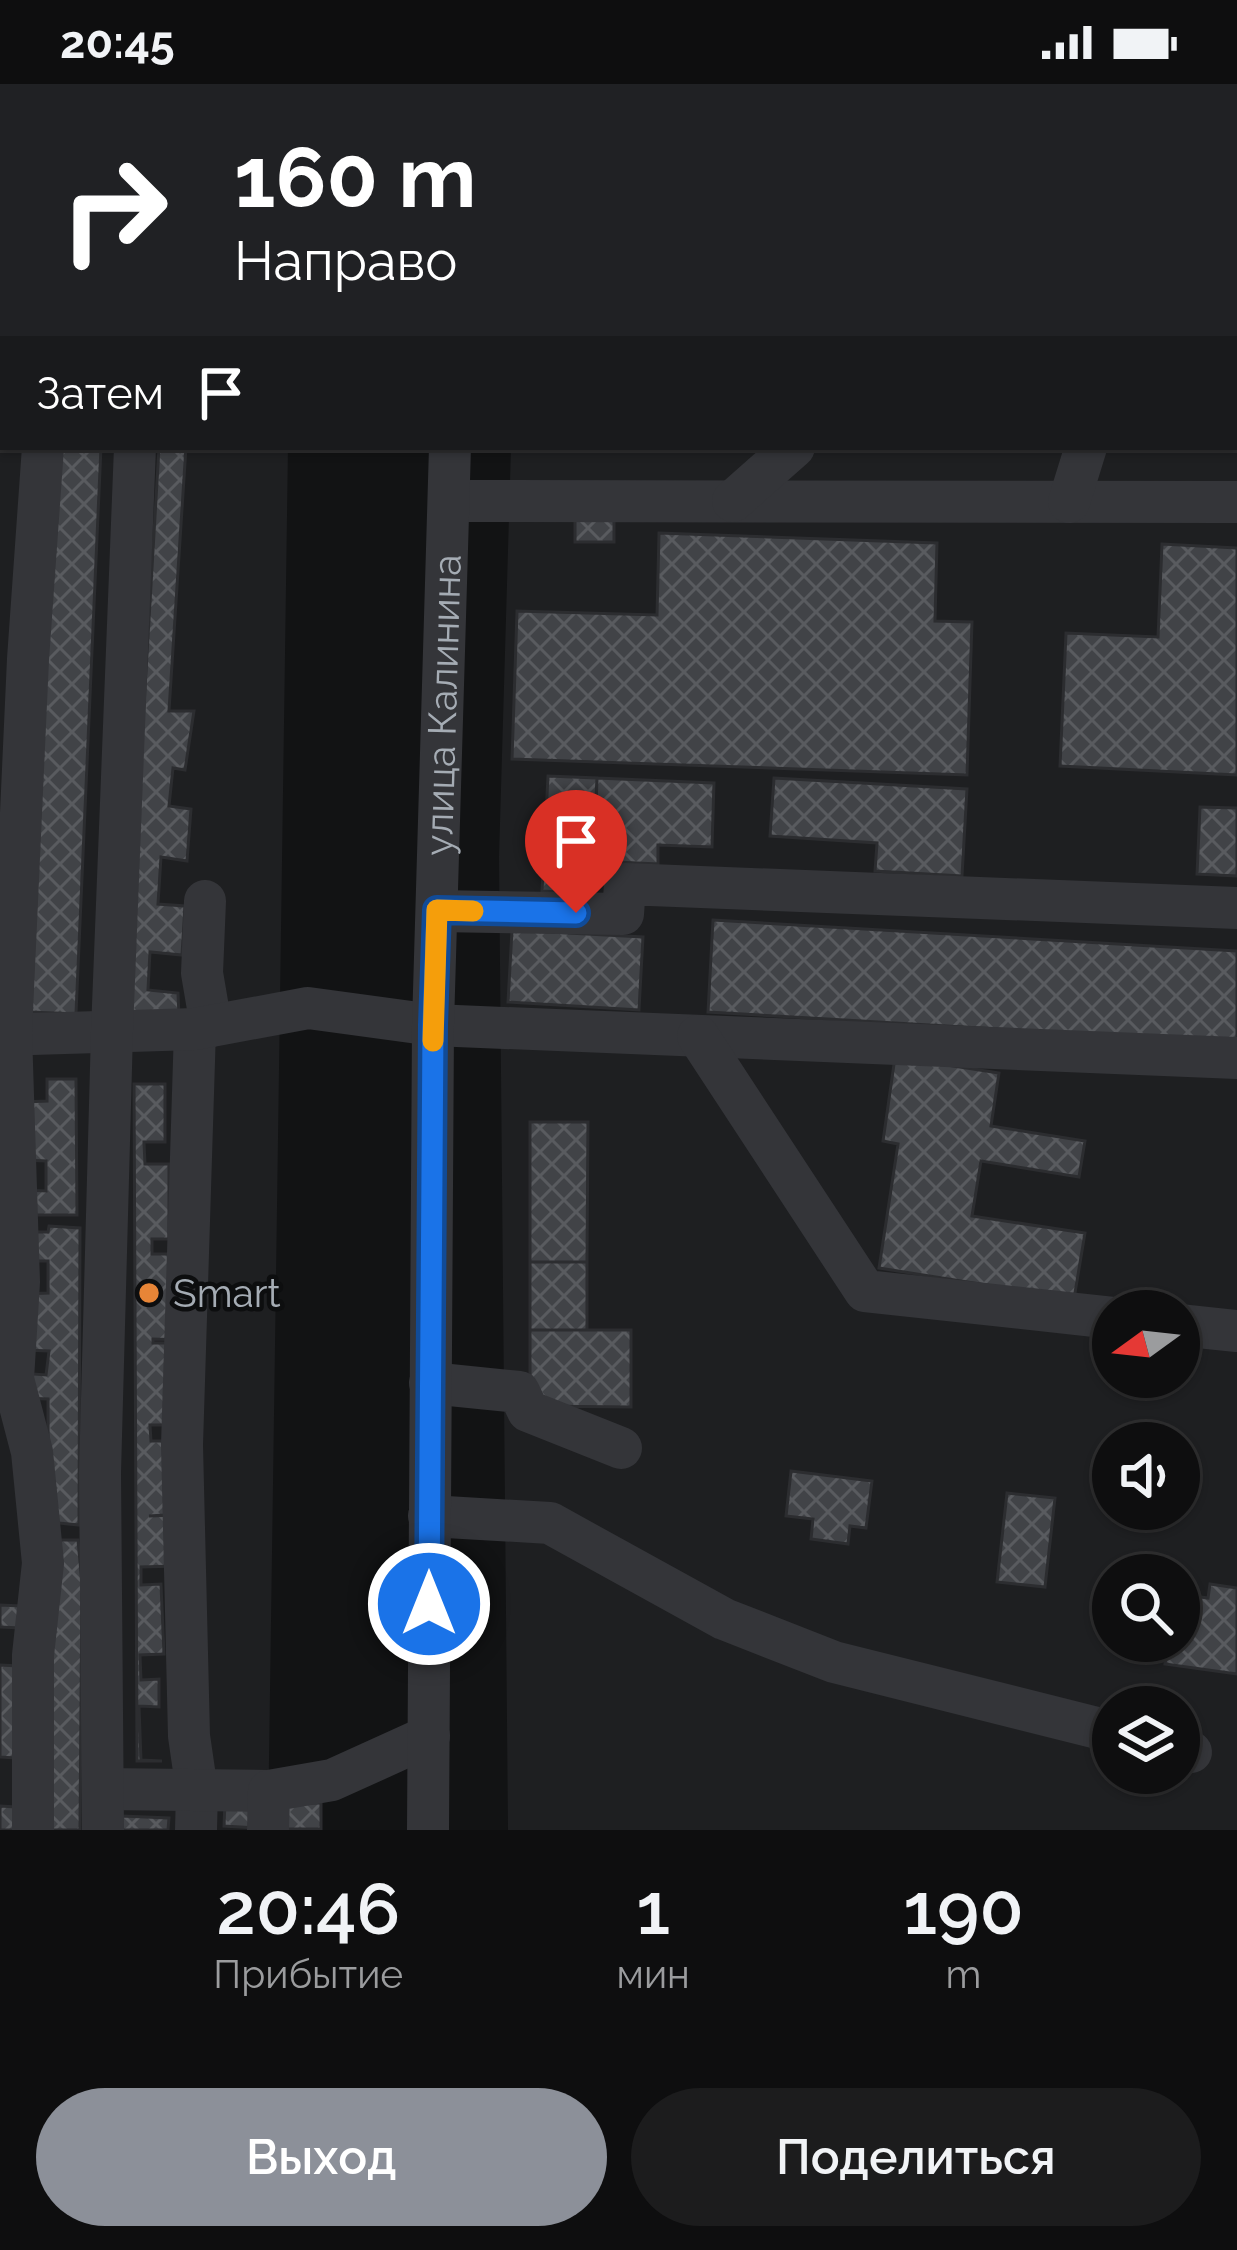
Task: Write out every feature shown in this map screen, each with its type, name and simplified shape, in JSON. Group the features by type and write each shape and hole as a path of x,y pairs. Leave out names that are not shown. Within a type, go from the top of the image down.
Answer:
{"street":[{"path":"33,1830 33,1655 43,1563 32,1452 13,1379 20,1282 5,1034 43,450"},
{"path":"134,450 100,1473 103,1810 268,1810 428,1736"},
{"name":"улица Калинина","path":"428,1830 433,1025 451,450"},
{"path":"734,501 791,450"},
{"path":"1069,502 1085,450"},
{"path":"449,501 1237,502"},
{"path":"437,910 623,914 625,884 1237,908"},
{"path":"196,1810 189,1736 182,1445 205,901"},
{"path":"5,1034 203,1028 308,1009 433,1025 1237,1058"},
{"path":"698,1036 865,1292 1092,1316"},
{"path":"1200,1327 1237,1331"},
{"path":"430,1383 518,1392 528,1412 621,1448"},
{"path":"429,1516 550,1523 724,1619 834,1662 1092,1727"}],"shaded area":[{"path":"0,450 288,450 268,1830 0,1830"},
{"path":"511,450 1237,450 1237,1830 508,1830 499,857"}],"building":[{"path":"55,450 101,450 76,1014 30,1012"},
{"path":"159,450 186,450 169,711 194,711 185,770 173,768 169,806 191,809 187,861 161,857 158,904 185,906 182,955 150,952 148,990 178,993 179,1016 126,1015"},
{"path":"575,516 614,517 614,542 575,542"},
{"path":"659,533 937,543 935,621 972,622 967,775 512,759 517,611 657,615"},
{"path":"1162,544 1237,548 1237,775 1060,766 1066,633 1158,637"},
{"path":"548,776 597,778 591,894 542,891"},
{"path":"597,778 714,783 712,847 658,845 658,864 594,861"},
{"path":"774,778 967,789 962,876 875,871 877,843 770,836"},
{"path":"1200,807 1237,808 1237,876 1197,874"},
{"path":"713,920 1237,951 1237,1043 708,1012"},
{"path":"512,930 643,937 639,1010 508,1002"},
{"path":"895,1057 999,1073 991,1126 1085,1141 1079,1177 981,1161 972,1216 1085,1233 1074,1299 879,1268 898,1144 883,1141"},
{"path":"47,1079 76,1079 77,1215 25,1215 26,1190 46,1191 46,1161 22,1160 23,1102 47,1101"},
{"path":"134,1084 165,1084 165,1142 144,1142 145,1164 169,1164 169,1239 152,1239 152,1254 185,1254 183,1340 153,1339 153,1343 178,1343 178,1425 150,1425 151,1441 166,1441 165,1515 149,1516 176,1515 177,1566 141,1567 141,1585 161,1584 164,1654 140,1655 141,1680 159,1679 159,1707 139,1706 141,1760 162,1761 137,1761"},
{"path":"530,1122 588,1122 587,1262 530,1262"},
{"path":"49,1226 80,1228 79,1525 48,1522 48,1399 21,1398 21,1373 46,1375 49,1351 24,1350 22,1294 48,1293 48,1261 25,1261 24,1232 48,1232"},
{"path":"530,1262 587,1262 587,1330 530,1330"},
{"path":"530,1330 631,1330 631,1407 530,1406"},
{"path":"791,1471 872,1481 866,1528 850,1526 848,1544 811,1539 813,1519 786,1516"},
{"path":"1007,1493 1055,1498 1045,1587 997,1582"},
{"path":"48,1540 78,1540 82,1583 80,1830 50,1830"},
{"path":"1210,1584 1237,1588 1237,1674 1165,1664 1200,1662 1200,1597 1208,1598"},
{"path":"0,1605 21,1606 20,1628 0,1627"},
{"path":"0,1665 19,1666 15,1758 0,1757"},
{"path":"225,1801 259,1803 257,1828 224,1826"},
{"path":"287,1803 321,1803 321,1829 287,1829"},
{"path":"0,1806 16,1807 16,1830 0,1830"},
{"path":"122,1816 169,1818 168,1830 122,1830"}],"slow traffic":[{"path":"433,1041 437,910 473,911"}],"place":[{"name":"Smart","path":"149,1293"}],"route":[{"path":"429,1604 437,910 576,913"}]}
